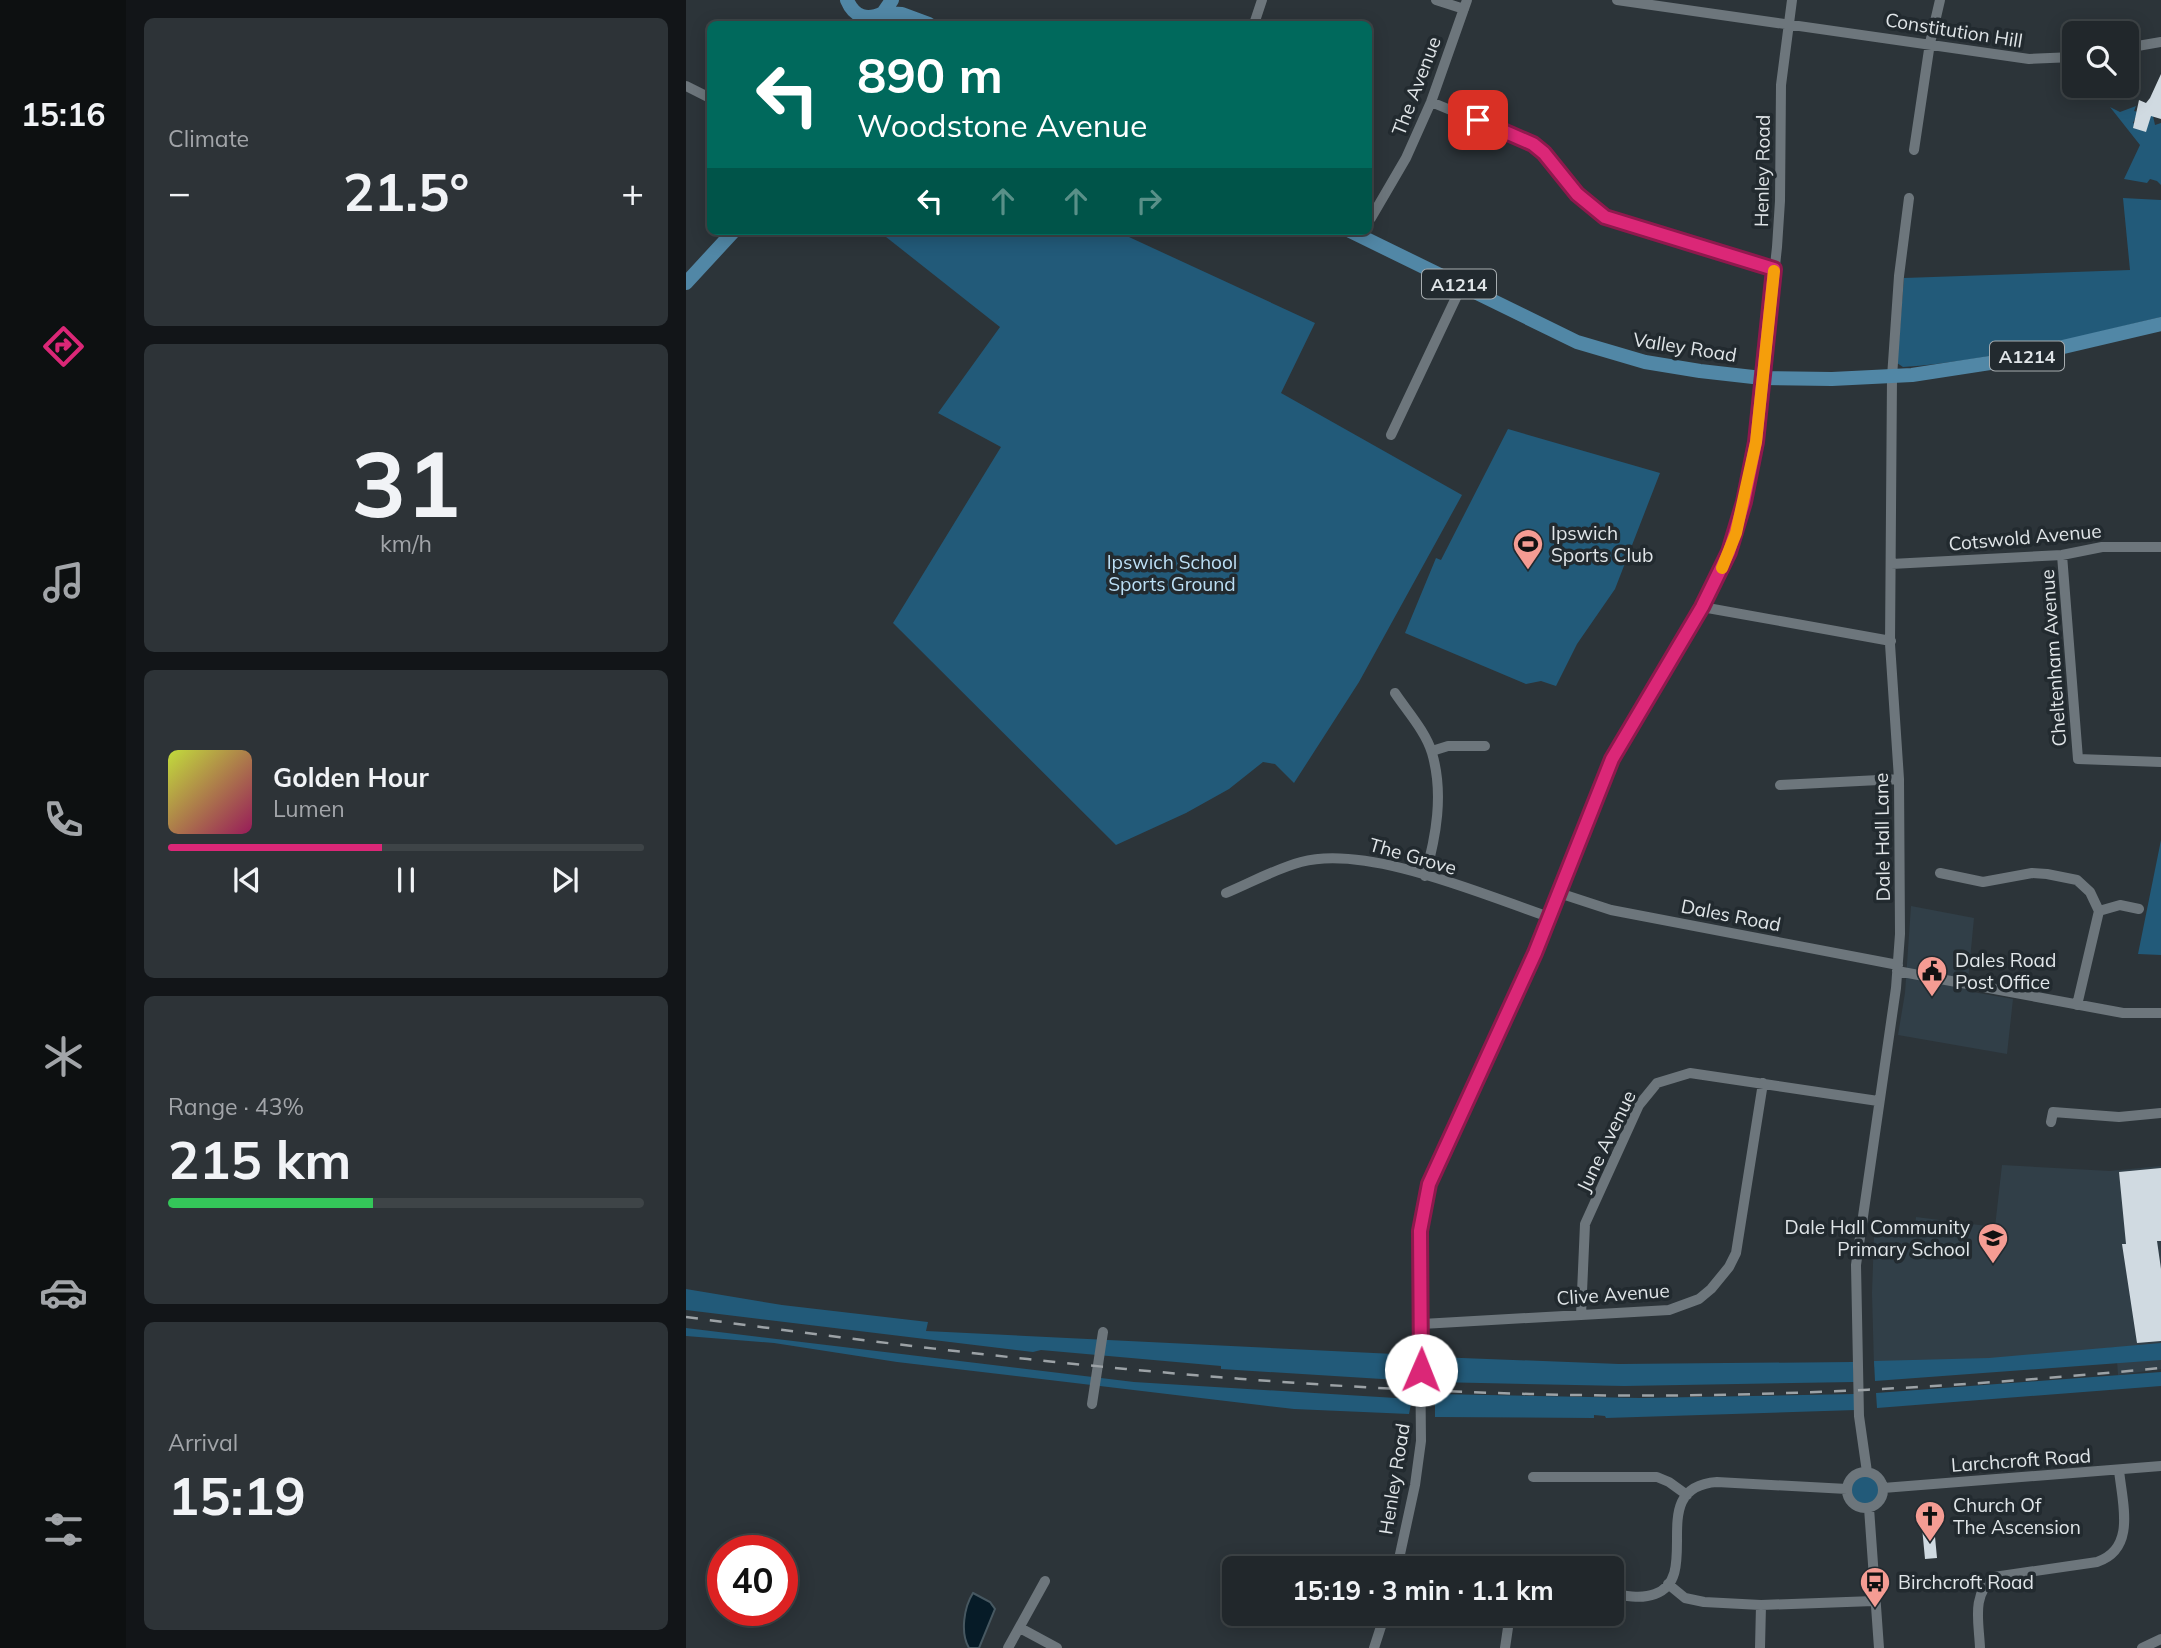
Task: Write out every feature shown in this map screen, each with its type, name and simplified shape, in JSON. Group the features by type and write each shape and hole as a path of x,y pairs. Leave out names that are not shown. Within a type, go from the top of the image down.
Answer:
{"main road":[{"path":"877,18 891,0"},
{"path":"900,0 922,21"},
{"path":"848,4 866,18 897,13 919,21"},
{"path":"848,4 853,21"},
{"path":"686,283 730,235"},
{"name":"Valley Road","path":"1358,235 1577,342 1607,352 1679,368 1762,378 1892,377 2003,361 2161,324"}],"street":[{"path":"1255,21 1262,0"},
{"path":"1436,0 1465,4"},
{"name":"Constitution Hill","path":"1617,0 1930,43 2029,60 2062,58"},
{"name":"Henley Road","path":"1400,1556 1415,1485 1422,1422 1420,1231 1429,1184 1549,917 1612,759 1702,607 1729,552 1744,502 1756,442 1774,269 1780,201 1781,85 1792,0"},
{"path":"1914,150 1930,43 1940,0"},
{"name":"The Avenue","path":"1372,216 1406,158 1431,102 1465,4"},
{"path":"2139,46 2161,42"},
{"path":"686,86 707,96"},
{"path":"1431,102 1533,144 1544,153 1577,194 1605,217 1774,269"},
{"name":"Dale Hall Lane","path":"1867,1472 1859,1416 1856,1265 1898,968 1901,868 1891,641 1892,377 1899,276 1909,198"},
{"path":"1391,435 1462,285"},
{"name":"Cotswold Avenue","path":"1891,564 2062,555 2102,547 2161,547"},
{"name":"Cheltenham Avenue","path":"2062,555 2078,759 2161,762"},
{"path":"1702,607 1891,641"},
{"path":"1395,693 1432,751 1436,775 1437,832 1425,876"},
{"path":"1432,751 1448,746 1486,746"},
{"path":"1780,785 1899,779"},
{"name":"The Grove","path":"1226,893 1302,862 1352,858 1425,876 1549,917"},
{"path":"1940,873 1983,882 2032,873 2077,880 2090,892 2099,911 2077,1005"},
{"name":"Dales Road","path":"1559,893 1611,910 2077,1005 2123,1013 2161,1013"},
{"path":"2099,911 2120,905 2139,909"},
{"name":"June Avenue","path":"1581,1315 1582,1247 1586,1224 1647,1094 1666,1079 1690,1073 1878,1101"},
{"name":"Clive Avenue","path":"1422,1324 1669,1310 1699,1299 1721,1278 1736,1253 1763,1083"},
{"path":"2051,1122 2053,1112 2119,1116 2161,1113"},
{"path":"1092,1404 1103,1332"},
{"name":"Larchcroft Road","path":"1883,1488 2161,1466"},
{"path":"1980,1648 1978,1599 1983,1587 1994,1577 2096,1562 2111,1555 2118,1548 2125,1531 2119,1470"},
{"path":"1847,1489 1852,1479 1867,1472 1876,1476 1883,1488 1881,1498 1869,1508"},
{"path":"1533,1476 1657,1477 1687,1495"},
{"path":"1624,1595 1646,1596 1662,1591 1668,1584 1676,1564 1678,1512 1687,1495 1705,1484 1717,1482 1847,1489"},
{"path":"1847,1489 1854,1504 1869,1508"},
{"path":"1869,1508 1879,1648"},
{"path":"1008,1648 1045,1581"},
{"path":"1668,1584 1681,1596 1693,1601 1761,1605 1874,1601"},
{"path":"1760,1648 1761,1605"},
{"path":"1374,1648 1381,1626"},
{"path":"1505,1648 1508,1626"},
{"path":"1020,1628 1057,1648"},
{"path":"2142,1648 2161,1639"}],"shaded area":[{"path":"1911,906 1974,918 1967,991 2013,999 2007,1054 1898,1035 1905,993"},
{"name":"Dale Hall Community Primary School","path":"2002,1165 2110,1171 2161,1166 2161,1369 2118,1375 2116,1347 1979,1364 1874,1367 1874,1236 1914,1237 1916,1217 1995,1227"},
{"path":"973,1593 990,1602 995,1609 979,1648 969,1648 964,1628 965,1613"}],"green space":[{"path":"2136,106 2134,111 2138,112 2133,123 2145,127 2149,116 2153,116 2155,125 2161,123 2161,185 2150,179 2147,183 2124,179 2140,145 2110,107 2120,112"},
{"path":"2123,198 2161,200 2161,317 1968,359 1903,367 1897,363 1904,278 2130,270"},
{"name":"Ipswich School Sports Ground","path":"884,235 1125,235 1315,323 1281,393 1462,495 1359,682 1294,783 1275,764 1263,762 1229,789 1186,813 1116,845 893,623 1001,447 938,413 1000,327"},
{"name":"Ipswich Sports Club","path":"1508,429 1660,473 1615,589 1577,644 1556,686 1541,681 1526,684 1405,633 1436,558 1441,560"},
{"path":"2161,840 2161,955 2138,954"},
{"path":"686,1289 782,1305 928,1322 926,1331 1415,1355 1414,1381 1221,1369 1221,1366 1041,1350 1033,1352 686,1310"},
{"path":"686,1328 1134,1382 1412,1399 1409,1414 1294,1409 897,1362 774,1343 686,1336"},
{"path":"2161,1343 2161,1360 1875,1381 1874,1361 1989,1358"},
{"path":"1436,1357 1619,1364 1853,1362 1854,1382 1624,1386 1435,1382"},
{"path":"2161,1372 2161,1386 1877,1408 1876,1393"},
{"path":"1435,1394 1640,1398 1855,1394 1856,1410 1606,1418 1594,1415 1594,1418 1435,1417"},
{"path":"1865,1476 1875,1480 1879,1490 1875,1500 1865,1504 1855,1500 1851,1490 1855,1480"}],"building":[{"path":"2161,74 2161,119 2151,116 2146,132 2133,128 2139,100 2146,103"},
{"path":"2161,1168 2161,1241 2157,1241 2161,1269 2161,1341 2137,1343 2122,1244 2126,1244 2119,1172"},
{"name":"Church Of The Ascension","path":"1934,1526 1937,1558 1925,1559 1922,1527"}],"railway":[{"path":"686,1317 1001,1356 1212,1377 1530,1394 1688,1395 1846,1391 2161,1368"}],"slow traffic":[{"path":"1722,568 1736,533 1756,442 1774,271"}],"place":[{"name":"Ipswich Sports Club","path":"1528,571"},
{"name":"Dales Road Post Office","path":"1932,998"},
{"name":"Dale Hall Community Primary School","path":"1993,1265"},
{"name":"Church Of The Ascension","path":"1930,1543"},
{"name":"Birchcroft Road","path":"1875,1609"}],"route":[{"path":"1421,1370 1419,1248 1423,1205 1429,1184 1490,1045 1535,953 1602,780 1636,716 1702,607 1729,552 1744,502 1756,442 1774,269 1599,214 1577,194 1544,153 1533,144 1478,120"}]}
